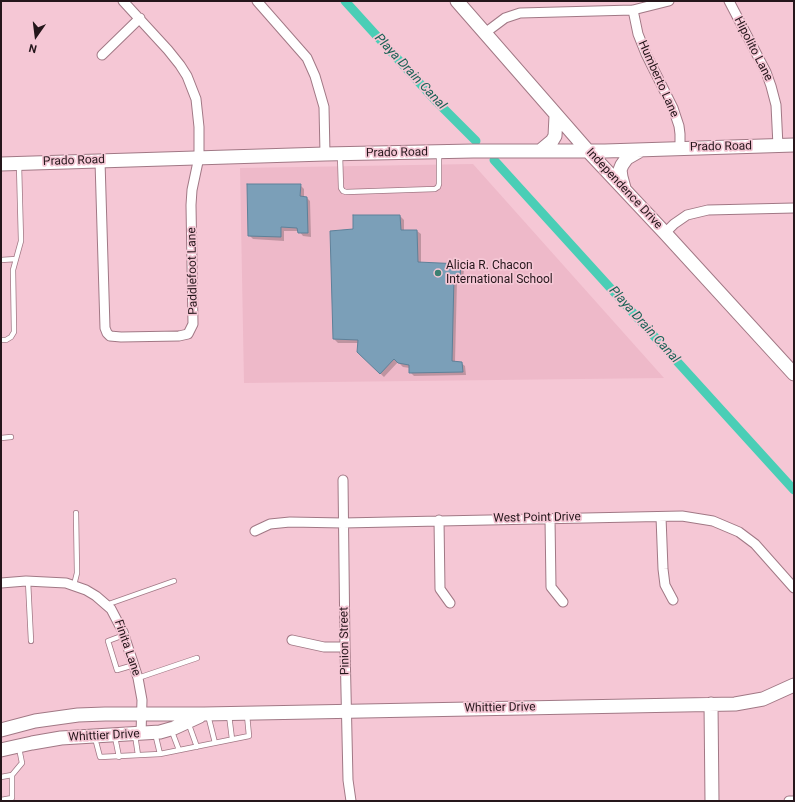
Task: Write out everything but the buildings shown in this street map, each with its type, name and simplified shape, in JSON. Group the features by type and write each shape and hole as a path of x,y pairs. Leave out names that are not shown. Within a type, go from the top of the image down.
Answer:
{"street":[{"name":"Paddlefoot Lane","path":"100,161 105,328 107,333 110,336 121,337 179,336 188,334 193,324 192,190 199,157 199,127 196,99 187,76 168,50 123,1"},
{"path":"257,1 307,58 315,76 324,107 325,154"},
{"name":"Independence Drive","path":"457,1 556,116 666,233 794,374"},
{"path":"485,33 505,18 520,13 633,10 669,1"},
{"name":"Hipolito Lane","path":"728,1 766,72 771,86 776,105 778,146"},
{"name":"Humberto Lane","path":"633,10 638,34 679,126 680,148"},
{"path":"102,55 140,18"},
{"path":"540,151 552,141 555,136 556,116"},
{"name":"Prado Road","path":"1,164 199,157 474,151 588,151 794,145"},
{"path":"625,190 620,170 622,165 632,154 643,149"},
{"path":"666,233 674,224 687,215 708,210 794,208"},
{"name":"Pinion Street","path":"343,480 348,780 351,801"},
{"path":"661,516 665,585 673,600"},
{"name":"West Point Drive","path":"255,531 270,524 290,522 343,523 661,516 701,518 724,524 740,532 755,544 794,588"},
{"path":"550,519 551,587 563,602"},
{"path":"439,520 440,589 450,603"},
{"name":"Finita Lane","path":"1,583 57,582 74,585 96,596 106,605 117,618 138,678 142,700 138,734"},
{"path":"292,640 324,647 345,647"},
{"name":"Whittier Drive","path":"1,730 35,722 78,715 228,714 735,704 763,699 794,685"},
{"path":"711,704 712,801"},
{"name":"Whittier Drive","path":"1,750 61,738 155,732 171,729 206,714"},
{"path":"789,801 794,801"}],"lane":[{"path":"340,154 341,188 346,192 435,189 440,184 439,152"},
{"path":"1,340 6,340 11,337 14,332 12,270 21,241 19,163"},
{"path":"1,260 16,259"},
{"path":"1,438 11,437"},
{"path":"74,585 77,573 76,513"},
{"path":"106,605 174,581"},
{"path":"28,582 31,641"},
{"path":"124,635 108,641 117,670 134,665"},
{"path":"138,678 197,658"},
{"path":"94,736 100,757 160,754 250,736 246,713"},
{"path":"206,714 215,743"},
{"path":"228,714 232,739"},
{"path":"187,722 197,746"},
{"path":"171,729 179,750"},
{"path":"155,732 160,754"},
{"path":"138,734 138,756"},
{"path":"115,735 119,756"},
{"path":"1,800 12,798 12,775 22,763 18,746"},
{"path":"1,777 12,775"}],"shaded area":[{"name":"Alicia R. Chacon International School","path":"473,164 664,378 244,383 240,168"}],"waterway":[{"name":"Playa Drain Canal","path":"345,1 435,100 476,141"},
{"name":"Playa Drain Canal","path":"494,160 794,490"}],"place":[{"name":"Alicia R. Chacon International School","path":"438,273"}]}
